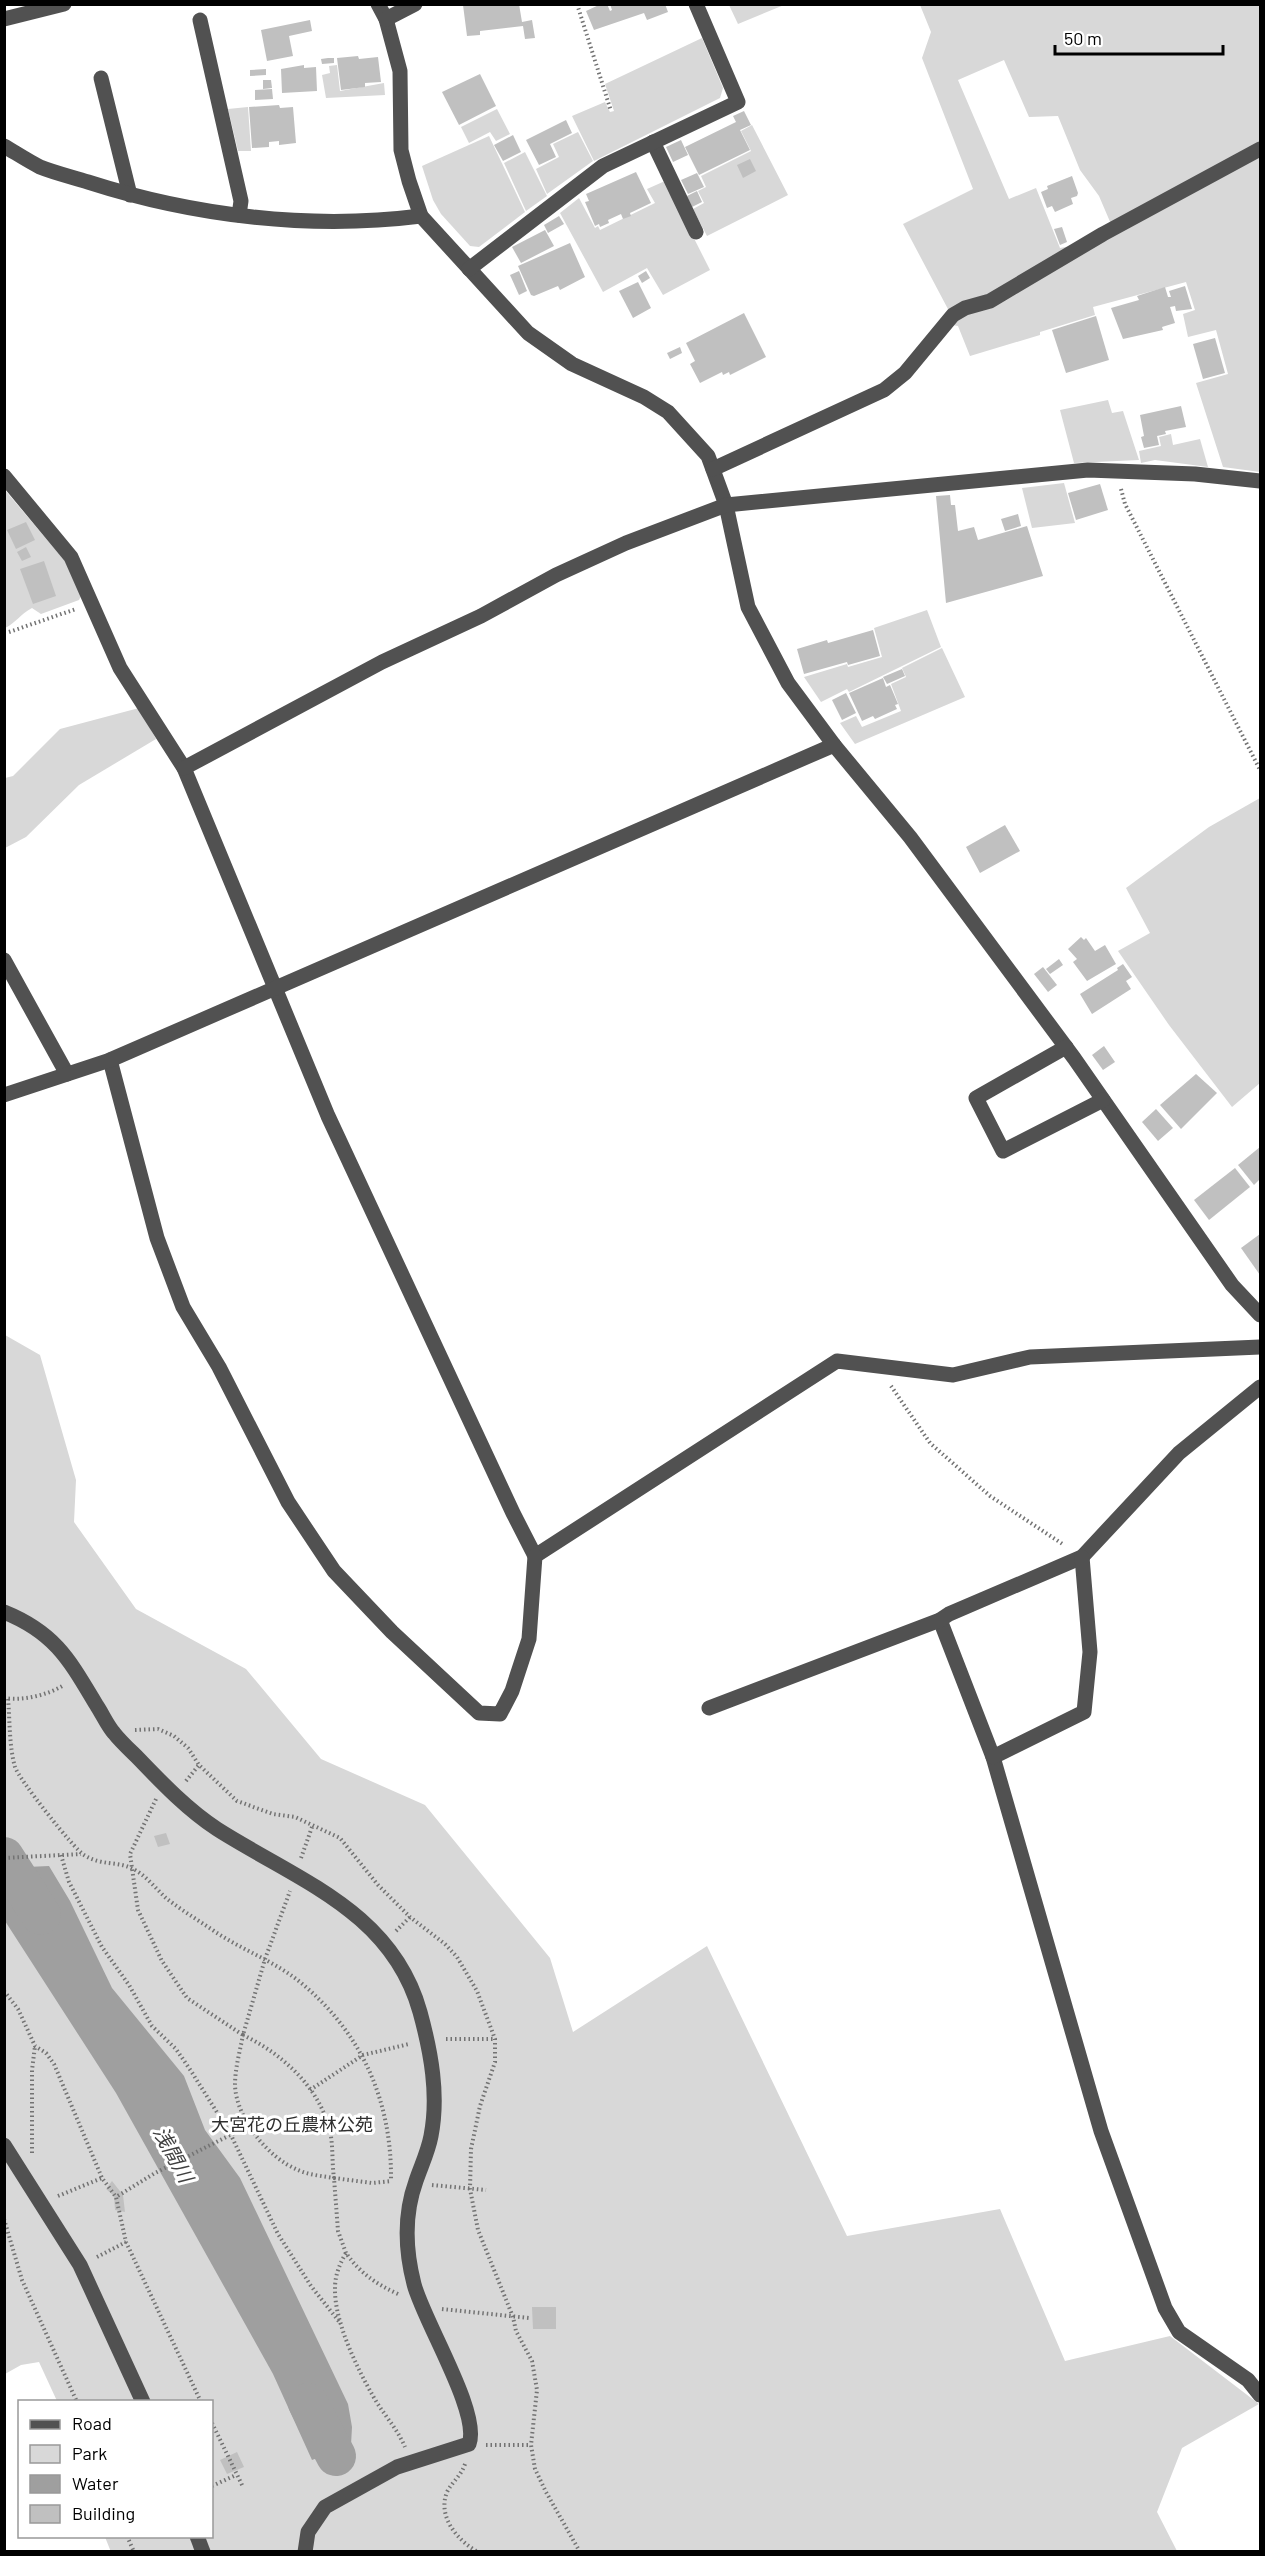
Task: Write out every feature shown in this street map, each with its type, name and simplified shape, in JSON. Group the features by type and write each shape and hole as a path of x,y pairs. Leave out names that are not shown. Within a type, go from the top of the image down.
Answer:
{"street":[{"path":"4,19 64,4"},
{"path":"378,4 386,19 400,71 401,150 421,216 528,333 572,364 644,397 668,412 708,456 726,505 748,607 788,683 834,746 910,837 1066,1047 1232,1285 1260,1315"},
{"path":"386,19 415,4"},
{"path":"469,268 603,165 738,102 696,4"},
{"path":"200,20 241,201 239,215"},
{"path":"101,78 130,195"},
{"path":"653,142 696,232"},
{"path":"4,146 40,166 162,203 239,215 311,220 396,219 421,216"},
{"path":"713,469 884,390 905,373 953,315 965,308 990,301 1103,234 1260,149"},
{"path":"184,768 382,662 481,616 556,575 626,543 726,505 1088,470 1195,474 1260,481"},
{"path":"4,476 71,558 120,668 184,768 274,989 333,1126 535,1556 529,1639 512,1691 500,1714 479,1713 392,1632 334,1571 288,1502 219,1366 183,1307 157,1238 110,1060"},
{"path":"4,1095 110,1060 834,746"},
{"path":"4,960 67,1074"},
{"path":"1066,1047 976,1098 1003,1151 1103,1100"},
{"path":"535,1556 837,1361 953,1375 1030,1357 1260,1347"},
{"path":"709,1708 940,1620 949,1614 1082,1557 1179,1453 1260,1387"},
{"path":"993,1756 1084,1712 1090,1652 1082,1557"},
{"path":"4,1612 38,1629 64,1651 114,1733 165,1787 214,1827 335,1899 366,1923 385,1942 409,1979 426,2039 433,2075 434,2112 431,2136 406,2218 408,2252 414,2285 465,2406 472,2437 469,2445 397,2467 325,2507 308,2532 305,2552"},
{"path":"940,1620 993,1756 1101,2131 1165,2308 1179,2332 1248,2380 1260,2395"},
{"path":"4,2145 80,2265 142,2400"}],"path":[{"path":"577,4 611,111"},
{"path":"1117,471 1125,504 1260,770"},
{"path":"9,632 91,604"},
{"path":"877,1365 930,1443 990,1496 1082,1557"},
{"path":"79,1676 57,1689 22,1698 6,1699 15,1768 81,1854 96,1862 131,1868 179,1907 236,1944 265,1959 308,1991 342,2026 363,2055 383,2107 389,2144 391,2181"},
{"path":"114,1733 158,1729 174,1736 188,1749 199,1765 237,1801 273,1814 295,1817 312,1827 328,1831 340,1838 378,1885 410,1917 458,1957 477,1991 495,2039 495,2062 480,2106 473,2138 470,2189 478,2230 513,2317 516,2331 532,2361 537,2390 531,2445 535,2469 580,2552"},
{"path":"165,1787 155,1801 130,1854 138,1910 172,1979 187,1998 276,2054 310,2090 319,2105 330,2134 338,2231 346,2253"},
{"path":"312,1827 265,1959 243,2035 235,2084 241,2109 259,2140 286,2164 298,2170 372,2183 391,2181 486,2190"},
{"path":"4,1858 81,1854"},
{"path":"62,1855 69,1882 102,1947 129,1984 152,2026 176,2049 230,2133 278,2234 311,2286 342,2324"},
{"path":"4,1991 18,2009 35,2046 54,2064 102,2178 116,2197 126,2242 200,2400"},
{"path":"310,2090 363,2055 426,2039 495,2039"},
{"path":"25,2177 32,2157 32,2070 35,2046"},
{"path":"116,2197 155,2173 230,2133 250,2125"},
{"path":"42,2202 102,2178"},
{"path":"4,2219 22,2280 76,2400"},
{"path":"80,2265 126,2242"},
{"path":"341,2263 335,2289 350,2349 373,2397 399,2432 411,2461"},
{"path":"213,2425 243,2487"},
{"path":"478,2552 465,2544 453,2532 446,2515 445,2496 462,2472 469,2445 531,2445"},
{"path":"213,2486 236,2475"}],"green space":[{"path":"729,5 784,5 738,24"},
{"path":"920,5 1260,5 1260,472 1223,467 1196,383 1228,374 1216,330 1188,337 1183,314 1195,310 1186,282 1093,307 1095,315 1040,332 1040,335 970,356 958,326 952,325 949,311 903,224 973,189 922,58 931,32","holes":["1004,60 1029,117 1058,116 1080,170 1099,196 1111,224 1071,246 1060,248 1036,188 1009,199 958,80"]},
{"path":"702,38 723,88 720,98 594,161 572,116 605,102 610,112 614,111 605,84"},
{"path":"337,65 340,91 384,83 385,95 326,98 322,75 330,73 329,66"},
{"path":"248,107 251,151 238,151 228,109"},
{"path":"497,109 510,134 496,141 490,132 469,143 461,127"},
{"path":"752,125 788,195 707,236 693,209 704,203 698,191 706,187 701,176 751,151 741,131"},
{"path":"578,132 593,161 547,194 536,169 559,157 553,144"},
{"path":"489,136 525,212 479,247 470,246 441,214 433,200 422,166"},
{"path":"525,152 547,196 526,211 504,163"},
{"path":"665,181 710,270 663,295 647,268 603,292 560,213 579,198 595,228 598,226 600,230 655,203 647,189"},
{"path":"1108,400 1112,413 1123,411 1139,460 1074,463 1060,410"},
{"path":"1171,434 1173,445 1200,439 1208,467 1155,460 1141,463 1139,451 1161,446 1159,437"},
{"path":"1064,483 1075,523 1032,528 1022,488"},
{"path":"4,489 65,561 81,596 79,600 41,614 32,608 5,628"},
{"path":"927,610 941,647 849,692 847,689 821,702 804,677 847,664 848,667 882,657 874,628"},
{"path":"942,648 965,697 855,744 840,723 856,716 862,727 901,711 891,684 906,677 902,668"},
{"path":"139,708 156,739 79,785 26,837 5,848 5,778 13,776 60,729"},
{"path":"1260,798 1260,1083 1232,1107 1169,1025 1118,951 1150,933 1126,888 1209,827"},
{"name":"大宮花の丘農林公苑","path":"5,1335 40,1355 76,1480 74,1522 136,1609 246,1669 321,1759 425,1805 550,1958 573,2032 707,1946 847,2236 1000,2209 1065,2361 1170,2336 1259,2404 1182,2448 1157,2512 1177,2551 111,2552 105,2538 213,2538 213,2400 57,2400 39,2362 21,2365 5,2374"}],"water":[{"path":"49,1866 70,1901 112,1988 184,2076 205,2130 240,2178 348,2404 352,2427 351,2445 312,2460 273,2374 116,2093 5,1921 5,1868"}],"building":[{"path":"519,4 522,22 532,20 535,38 525,39 523,26 480,31 480,35 467,36 463,5"},
{"path":"601,4 607,4 610,11 612,10 610,4 665,4 668,12 647,20 644,13 594,30 586,11"},
{"path":"310,20 312,31 289,36 293,56 267,61 261,30"},
{"path":"358,56 359,59 378,57 381,82 365,83 365,87 341,90 337,58"},
{"path":"334,58 334,63 322,64 321,59"},
{"path":"304,65 304,68 316,67 317,91 282,93 281,69"},
{"path":"266,69 266,75 250,76 250,70"},
{"path":"480,74 496,106 459,125 442,92"},
{"path":"263,80 271,80 272,88 263,89"},
{"path":"272,89 273,99 255,100 255,90"},
{"path":"279,105 280,108 293,107 296,143 279,145 279,141 269,142 269,147 252,148 249,107"},
{"path":"744,111 751,125 740,130 750,150 699,175 685,147 736,122 733,116"},
{"path":"566,120 572,133 550,144 556,157 539,165 526,140"},
{"path":"513,135 521,152 503,161 494,145"},
{"path":"681,140 688,155 673,162 666,147"},
{"path":"750,159 756,171 743,178 737,165"},
{"path":"636,172 651,203 630,213 631,216 623,219 621,214 608,220 609,223 600,227 599,224 595,226 585,202 589,201 586,194"},
{"path":"697,173 704,187 688,194 681,180"},
{"path":"1072,176 1078,193 1077,196 1071,198 1073,204 1055,212 1052,206 1047,208 1041,192 1048,189 1047,186"},
{"path":"697,191 702,202 692,207 687,196"},
{"path":"559,216 564,224 548,233 544,225"},
{"path":"1062,227 1067,242 1060,245 1054,229"},
{"path":"545,230 554,246 521,263 512,247"},
{"path":"570,243 585,277 560,290 558,286 534,296 531,295 518,266"},
{"path":"519,271 527,291 519,295 510,275"},
{"path":"646,271 650,278 642,283 638,276"},
{"path":"638,282 651,308 633,318 619,291"},
{"path":"1185,286 1192,309 1176,311 1175,306 1170,307 1175,323 1162,327 1163,330 1123,339 1111,308 1139,300 1137,296 1165,287 1168,297 1171,297 1169,291"},
{"path":"744,313 766,357 730,375 729,372 723,375 722,372 700,383 690,364 695,361 686,343"},
{"path":"1096,316 1109,360 1066,373 1052,330"},
{"path":"1215,338 1225,373 1203,379 1193,344"},
{"path":"680,347 682,353 670,359 667,353"},
{"path":"1181,406 1186,427 1165,431 1166,434 1157,436 1159,445 1144,448 1140,415"},
{"path":"1100,484 1108,510 1076,520 1068,493"},
{"path":"950,495 951,505 955,505 958,531 974,527 978,540 1027,526 1043,576 946,603 936,496"},
{"path":"1018,514 1021,526 1005,531 1001,519"},
{"path":"26,522 35,540 16,549 7,530"},
{"path":"26,547 31,557 22,561 17,552"},
{"path":"44,561 56,596 33,604 20,569"},
{"path":"873,630 880,656 804,674 797,649"},
{"path":"902,669 905,676 887,684 883,677"},
{"path":"883,678 886,687 890,685 898,704 895,705 897,709 875,719 873,716 862,721 849,693"},
{"path":"846,693 856,713 842,720 832,700"},
{"path":"1005,825 1020,851 980,873 966,847"},
{"path":"1081,937 1084,940 1086,938 1095,951 1105,945 1116,964 1087,981 1073,962 1077,959 1068,949"},
{"path":"1059,959 1063,965 1050,974 1046,969"},
{"path":"1123,964 1132,977 1126,981 1131,989 1092,1014 1080,994 1118,970 1117,968"},
{"path":"1043,967 1057,985 1048,992 1034,974"},
{"path":"1104,1046 1115,1062 1103,1070 1092,1055"},
{"path":"1196,1074 1217,1093 1181,1129 1160,1105"},
{"path":"1156,1109 1173,1128 1158,1141 1142,1122"},
{"path":"1260,1147 1260,1179 1254,1185 1238,1165"},
{"path":"1235,1168 1250,1187 1209,1220 1194,1200"},
{"path":"1260,1234 1260,1275 1241,1248"},
{"path":"166,1833 170,1844 158,1847 154,1836"},
{"path":"112,2181 123,2195 125,2212 115,2210 114,2196 106,2189"},
{"path":"532,2307 556,2307 556,2329 533,2329"},
{"path":"237,2452 244,2467 227,2474 220,2460"}],"waterway":[{"name":"浅間川","path":"4,1857 41,1915"},
{"name":"浅間川","path":"308,2403 336,2456"}]}
